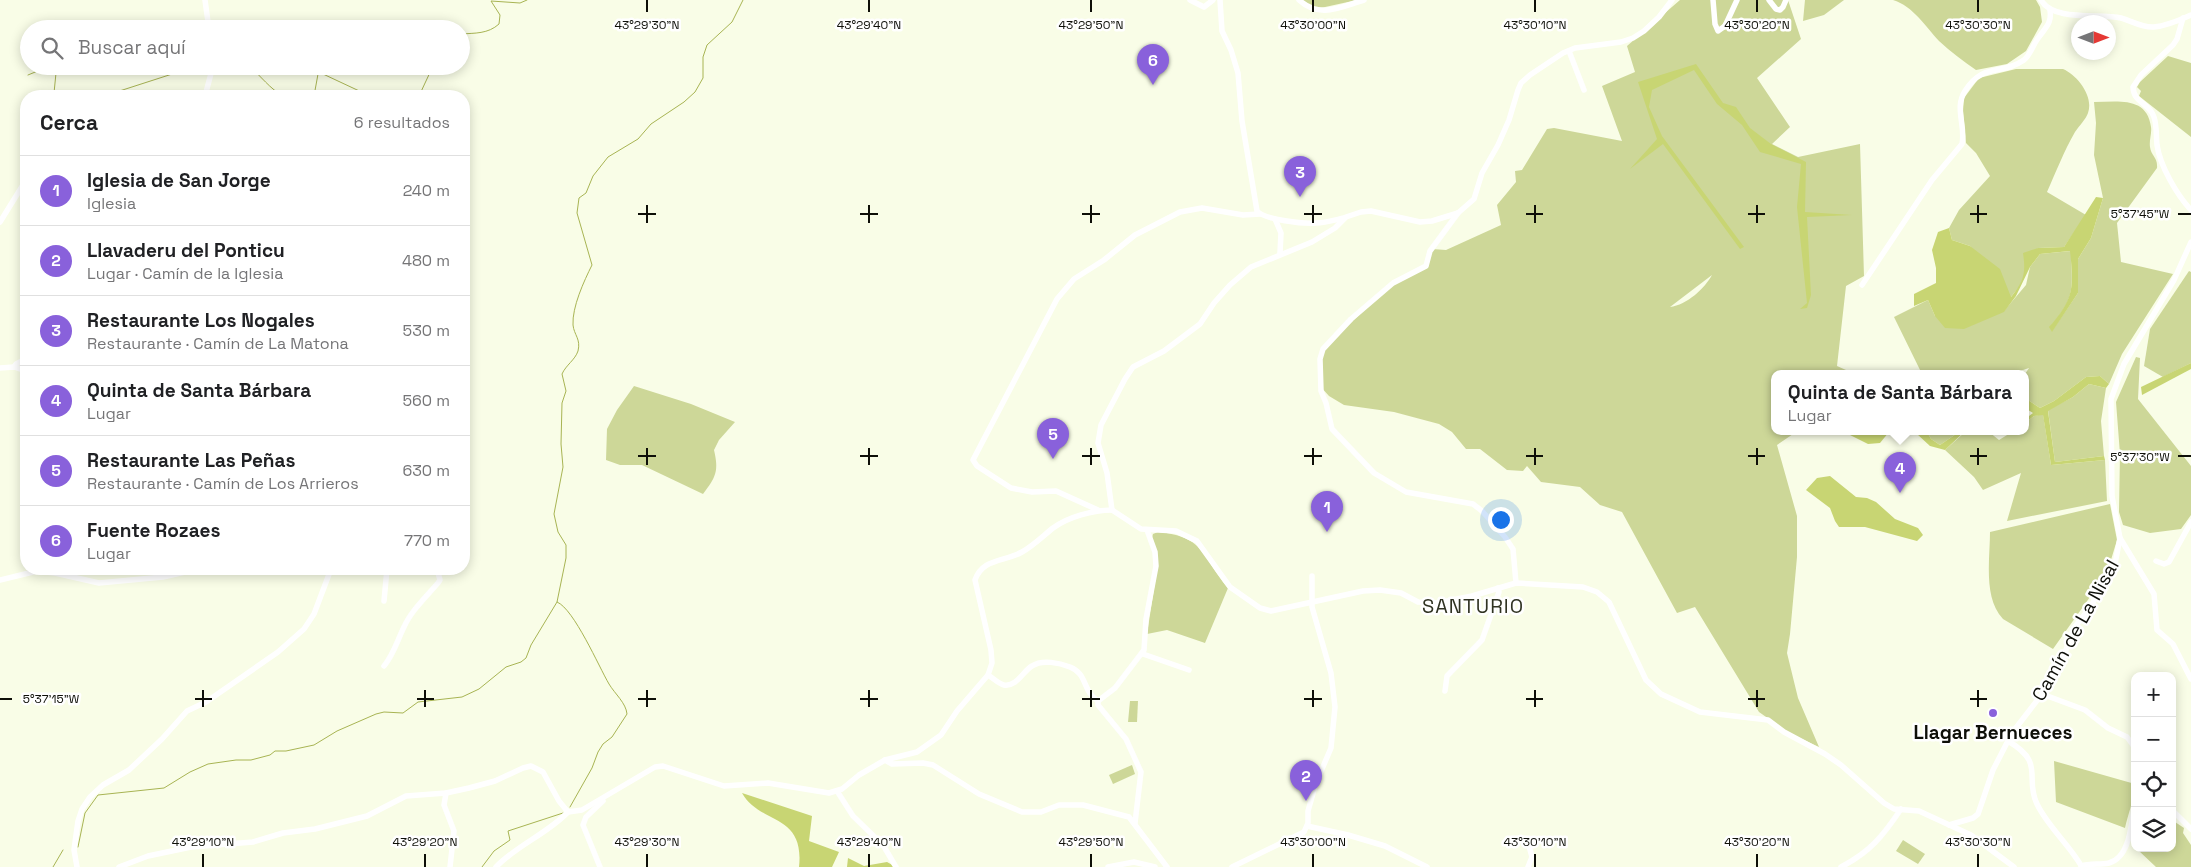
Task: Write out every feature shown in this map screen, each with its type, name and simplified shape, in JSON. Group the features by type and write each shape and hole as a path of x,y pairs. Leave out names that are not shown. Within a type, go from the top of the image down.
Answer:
{"street":[{"path":"205,0 208,20"},
{"path":"1190,0 1204,6 1213,0"},
{"path":"1220,0 1222,31 1231,50 1238,73 1242,121 1256,206 1260,214"},
{"path":"1299,0 1311,9 1322,11 1364,0"},
{"path":"1516,583 1513,549 1482,511 1473,504 1406,492 1374,473 1332,429 1320,386 1320,359 1323,349 1351,319 1393,283 1426,266 1430,252 1458,214 1474,199 1482,173 1498,145 1509,120 1521,83 1530,75 1569,51 1590,45 1621,42 1633,38 1654,22 1672,0"},
{"path":"1713,0 1715,24 1718,31 1725,26 1737,0"},
{"path":"1769,0 1776,9 1780,10 1786,0"},
{"path":"2041,0 2045,7 2050,10 2085,17 2110,16 2148,27 2159,27 2191,15"},
{"path":"1862,285 1932,180 1962,144 1960,108 1963,93 1980,74 2018,63 2027,56 2050,23 2050,10"},
{"path":"2183,18 2177,39 2135,82 2134,95 2150,109 2154,116 2160,156 2182,201 2191,210"},
{"path":"1569,51 1584,90"},
{"path":"207,90 211,75"},
{"path":"0,222 20,190"},
{"path":"1098,510 1056,491 1032,492 1011,488 977,466 973,460 1053,307 1074,280 1140,232 1180,212 1202,208 1243,215 1260,214 1275,219 1314,224 1371,211 1420,222 1458,214"},
{"path":"1112,510 1107,473 1098,443 1101,425 1133,367 1164,351 1200,324 1214,303 1239,276 1251,267 1280,253 1312,242 1335,228 1346,217"},
{"path":"1275,219 1282,240 1280,253"},
{"name":"Camín de La Nisal","path":"1949,825 1973,818 1978,814 1993,770 2008,741 2042,694 2064,658 2074,628 2092,605 2098,589 2112,570 2120,538 2112,496 2111,399 2124,364 2174,280 2191,242"},
{"path":"14,367 20,362"},
{"path":"0,368 14,367 20,369"},
{"path":"496,867 509,855 568,812 582,810 655,767 663,766 724,786 768,783 814,792 837,791 859,775 885,760 917,752 937,739 988,674 992,663 991,650 975,580 978,570 985,565 1024,551 1061,524 1098,510 1112,510 1134,527 1147,530 1176,531 1197,540 1230,587 1260,608 1276,611 1363,591 1380,590 1401,593 1418,602 1437,603 1472,596 1516,583 1577,586 1597,592 1605,596 1613,607 1646,680 1657,691 1694,711 1714,715 1768,720 1792,737 1833,760 1884,803 1894,809 1919,811 1971,835 2014,867"},
{"path":"2156,562 2164,564 2169,562 2191,522"},
{"path":"1098,701 1116,688 1143,654 1146,619 1156,566 1155,552 1147,530"},
{"path":"2120,538 2154,594 2157,630 2173,644 2191,679"},
{"path":"0,580 21,575"},
{"path":"64,575 99,583 172,575"},
{"path":"77,867 74,850 78,820 82,809 90,797 103,785 129,770 162,739 187,711 206,702 278,652 304,629 314,614 329,575"},
{"path":"384,601 386,575"},
{"path":"384,666 392,656 404,626 418,605 440,580 439,575"},
{"path":"1232,867 1301,834 1307,826 1308,811 1316,783 1331,748 1335,698 1331,673 1312,602 1312,576"},
{"path":"1445,691 1447,676 1482,640 1499,592 1498,588"},
{"path":"1143,654 1189,670"},
{"path":"988,674 1003,685 1009,685 1014,683 1033,665 1042,663 1063,664 1078,670 1083,676 1087,692 1098,701 1098,705 1126,739 1140,772 1135,823"},
{"path":"2042,694 2085,710 2108,728 2127,737 2131,742"},
{"path":"2008,741 2031,762 2036,801 2052,828 2081,866 2109,863 2122,854 2128,839 2134,807"},
{"path":"885,760 892,764 923,763 932,765 979,794 1022,812 1041,812 1062,805 1083,806 1129,817 1167,867"},
{"path":"119,867 148,856 191,847 253,842 283,833 315,829 367,816 415,794 446,793 495,782 531,766 542,772 559,802 568,812"},
{"path":"837,791 852,816 883,845 896,867"},
{"path":"446,793 444,806 454,830 450,867"},
{"path":"600,867 584,830 583,822 610,795"},
{"path":"1841,867 1860,858 1873,846 1884,834 1901,809"},
{"path":"2176,814 2191,829"},
{"path":"1307,826 1348,834 1385,846 1427,867"},
{"path":"1528,867 1532,857 1529,846"},
{"path":"1108,867 1134,862 1155,867"}],"green space":[{"path":"1302,0 1357,0 1316,9"},
{"path":"1680,0 1788,0 1801,39 1757,78 1790,127 1772,144 1798,157 1860,144 1864,276 1846,286 1837,366 1846,370 1771,370 1771,435 1792,435 1777,445 1797,516 1797,557 1787,653 1798,698 1819,747 1789,733 1759,712 1695,607 1677,613 1622,512 1600,505 1580,487 1541,482 1527,466 1523,471 1507,470 1480,449 1466,449 1452,432 1439,424 1394,412 1344,405 1329,396 1320,386 1323,349 1393,283 1422,269 1432,249 1446,250 1501,225 1497,205 1516,182 1515,171 1522,170 1547,129 1554,128 1622,141 1602,86 1635,72 1627,46","holes":["1712,275 1700,290 1683,303 1670,307"]},
{"path":"1805,0 1844,0 1824,15 1803,21"},
{"path":"1893,0 2036,0 2040,7 2042,22 2026,51 2007,64 1976,70 1939,41 1913,12"},
{"path":"2168,56 2191,63 2191,137 2139,96 2141,91 2137,87 2140,82"},
{"path":"1696,64 1723,103 1736,107 1750,128 1771,144 1806,162 1805,212 1852,215 1807,217 1811,295 1807,308 1800,309 1807,303 1797,207 1801,164 1760,152 1742,125 1717,104 1694,70 1652,90 1649,107 1662,136 1744,247 1740,249 1663,144 1630,169 1657,139 1638,82"},
{"path":"2016,69 2063,69 2079,81 2089,100 2089,106 2088,113 2067,147 2047,192 2086,215 2064,247 2038,248 2019,287 2010,298 1970,246 1952,240 1949,228 1959,210 1990,176 1976,153 1966,143 1963,111 1964,98 1979,78"},
{"path":"2094,102 2122,102 2138,105 2148,117 2151,129 2150,147 2157,168 2117,223 2121,262 2173,274 2122,354 2109,384 2100,376 2086,377 2054,401 2040,408 2029,401 2029,368 2023,370 1920,370 1894,317 1928,300 1935,316 2004,311 2026,285 2030,267 2040,254 2071,251 2071,292 2064,308 2050,327 2052,331 2078,293 2078,259 2091,238 2103,198 2094,155 2096,123"},
{"path":"2096,197 2103,198 2091,238 2078,259 2078,293 2052,332 2049,327 2068,300 2072,283 2070,251 2040,254 2030,267 2016,296 2004,312 1964,329 1945,328 1935,316 1928,300 1914,306 1914,294 1936,283 1936,268 1932,250 1938,232 1949,228 1952,240 1970,246 2000,269 2011,297 2023,277 2023,253 2038,248 2064,247"},
{"path":"2189,271 2191,272 2191,363 2163,377 2144,366 2150,329"},
{"path":"2136,357 2140,358 2138,399 2191,466 2191,515 2181,529 2150,533 2123,525 2119,512 2120,454 2116,402"},
{"path":"2191,363 2191,369 2142,395 2141,387"},
{"path":"2100,376 2109,384 2106,388 2089,384 2073,397 2048,411 2055,462 2104,456 2105,460 2051,465 2043,415 2034,416 2029,420 2029,416 2033,413 2029,410 2029,401 2040,408 2054,401 2086,377"},
{"path":"2089,384 2106,388 2101,421 2104,456 2055,462 2048,410 2073,397"},
{"path":"634,386 691,404 735,422 719,440 714,450 715,474 703,494 642,465 620,465 606,460 607,429 617,410"},
{"path":"2043,414 2051,465 2105,460 2107,501 2007,521 2021,473 1983,490 1974,477 1945,450 1962,435 1993,435 1999,440 2007,435 2029,435 2029,420 2034,416"},
{"path":"1850,435 1887,435 1880,443 1868,444"},
{"path":"1918,435 1929,435 1940,445 1955,435 1961,435 1945,450 1930,446"},
{"path":"1929,435 1955,435 1940,445"},
{"path":"1830,476 1856,497 1867,498 1876,502 1895,519 1918,528 1923,535 1917,541 1865,527 1839,527 1830,508 1806,490 1817,478"},
{"path":"2110,504 2117,540 2107,573 2053,649 2003,619 1997,610 1990,589 1990,532"},
{"path":"1158,532 1185,538 1194,543 1228,588 1205,643 1167,630 1147,634 1158,563 1152,538 1153,534"},
{"path":"1130,701 1138,701 1137,722 1128,722"},
{"path":"2054,761 2131,783 2131,807 2125,828 2056,802"},
{"path":"1132,765 1135,774 1113,784 1109,775"},
{"path":"742,793 812,816 809,841 839,852 832,867 799,867 799,850 795,837 788,828 750,803"},
{"path":"2176,823 2184,828 2183,833 2191,845 2191,867 2156,867 2140,852 2176,852"},
{"path":"1903,840 1925,854 1918,864 1896,851"},
{"path":"848,858 864,866 887,862 896,867 847,867"}],"waterway":[{"path":"470,33 486,31 499,24 500,15 491,1 520,3 527,0"},
{"path":"570,807 592,768 598,752 603,744 612,737 627,714 625,706 609,684 586,639 571,615 557,602 566,558 566,545 558,532 554,514 563,467 561,444 562,403 566,391 562,374 578,351 579,343 573,325 574,310 592,265 577,213 579,198 586,193 593,176 608,157 638,139 651,124 684,102 695,92 703,78 703,57 707,45 732,22 743,0"},
{"path":"54,90 56,75"},
{"path":"123,90 169,75"},
{"path":"258,75 275,90"},
{"path":"315,90 318,75"},
{"path":"325,75 357,90"},
{"path":"422,90 429,75"},
{"path":"78,847 85,813 98,795 164,788 190,772 208,764 251,760 270,755 275,751 286,751 314,745 337,731 376,714 384,712 403,713 418,702 462,697 479,689 506,667 521,662 526,658 531,645 557,602"},
{"path":"482,867 494,851 510,840 508,831 563,813"},
{"path":"53,867 63,850"}],"place":[{"name":"Fuente Rozaes","path":"1153,85"},
{"name":"Restaurante Los Nogales","path":"1300,197"},
{"name":"Restaurante Las Peñas","path":"1053,459"},
{"name":"Quinta de Santa Bárbara","path":"1900,493"},
{"name":"Iglesia de San Jorge","path":"1327,532"},
{"name":"Llagar Bernueces","path":"1993,713"},
{"name":"Llavaderu del Ponticu","path":"1306,801"}],"district":[{"name":"SANTURIO","path":"1473,606"}]}
